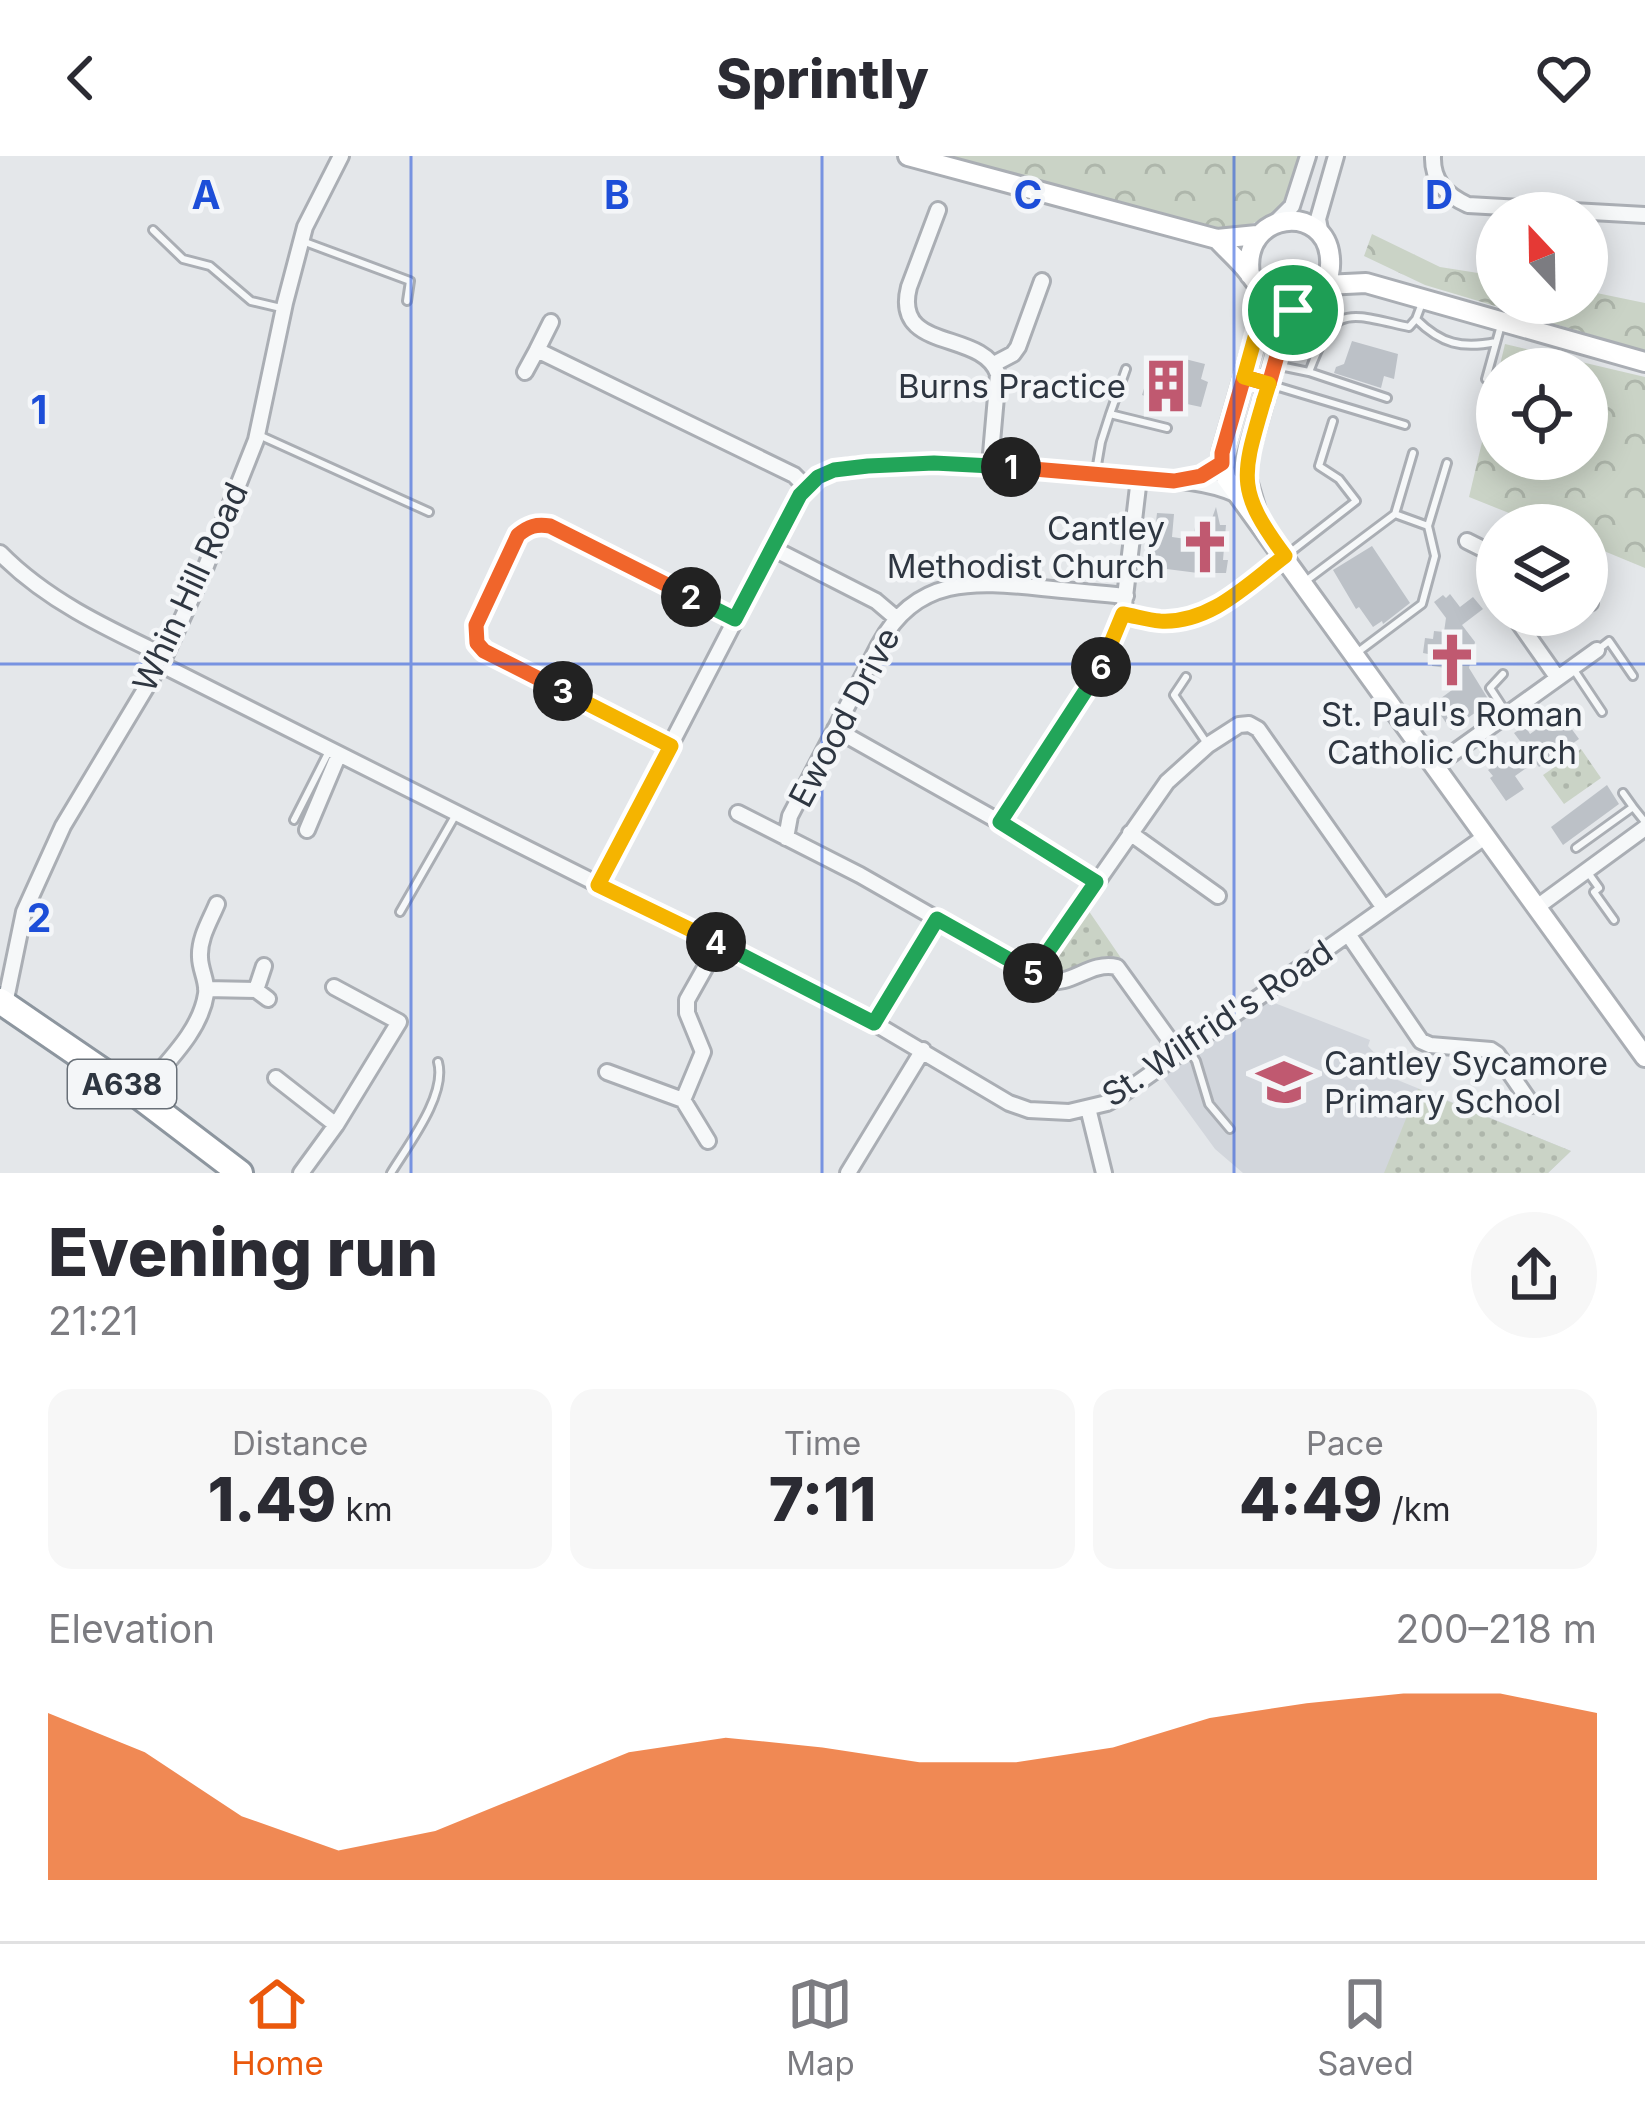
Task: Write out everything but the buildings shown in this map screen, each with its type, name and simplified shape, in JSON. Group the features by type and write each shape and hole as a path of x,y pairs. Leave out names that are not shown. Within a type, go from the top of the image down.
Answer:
{"highway":[{"name":"A638","path":"2,1002 140,1096 240,1173"}],"street":[{"name":"Whin Hill Road","path":"2,1002 24,912 63,826 162,660 206,566 258,435 305,227 341,156"},
{"path":"908,156 1217,239 1257,236"},
{"path":"1250,274 1250,248 1292,206 1308,156"},
{"path":"1259,521 1246,462 1288,317 1324,285 1330,270 1318,219 1336,156"},
{"path":"1433,156 1432,170 1445,192 1468,205 1645,215"},
{"path":"938,210 909,286 908,311 923,332 984,354 994,364 998,374 990,465"},
{"path":"1275,224 1304,223 1366,283"},
{"path":"1217,239 1250,274 1264,305 1222,453 1235,494 1285,556 1645,1057"},
{"path":"994,364 1018,347 1042,280"},
{"path":"1324,285 1366,283 1476,314"},
{"path":"1262,293 1281,303 1302,302"},
{"path":"525,372 551,322"},
{"path":"1509,324 1645,362"},
{"path":"537,350 794,475 806,487"},
{"path":"1244,377 1272,375"},
{"path":"1174,481 1201,476 1222,463"},
{"path":"598,885 772,548 806,487 818,477 842,468 990,465 1174,481 1235,494"},
{"path":"1000,822 1097,675 1123,614 1139,478"},
{"path":"671,746 484,651 477,643 476,625 518,535 538,524 550,526 735,619"},
{"path":"1467,542 1476,546"},
{"path":"772,548 876,601 896,618"},
{"name":"St. Wilfrid's Road","path":"0,553 24,577 92,622 162,660 874,1023 1009,1103 1049,1113 1088,1108 1118,1097 1486,836"},
{"path":"1123,614 1160,621 1194,618 1214,609 1285,556"},
{"name":"Ewood Drive","path":"786,838 790,816 896,618 929,595 982,581 1126,596"},
{"path":"1528,636 1557,677"},
{"path":"1436,766 1598,650"},
{"path":"1032,975 1167,782 1239,725 1258,730 1384,908"},
{"path":"835,730 1096,882"},
{"path":"307,830 335,752"},
{"path":"738,814 1032,975 1059,983 1103,964 1117,968 1183,1050"},
{"path":"1537,908 1645,825"},
{"path":"1130,833 1219,896"},
{"path":"140,1096 197,1018 206,988 201,940 218,904"},
{"path":"874,1023 937,919"},
{"path":"1348,934 1421,1041 1491,1050 1532,1105"},
{"path":"683,1100 703,1052 687,1013 687,1000 719,943"},
{"path":"206,988 262,994 264,966"},
{"path":"301,1173 399,1022 334,987"},
{"path":"848,1173 923,1050"},
{"path":"607,1072 683,1100 708,1141"},
{"path":"276,1078 335,1125"},
{"path":"1088,1108 1104,1173"}],"lane":[{"path":"153,230 182,259 210,266 251,301 284,309"},
{"path":"302,241 410,281 406,301"},
{"path":"1310,372 1321,341 1337,320 1352,315 1409,327 1423,299"},
{"path":"1416,319 1435,338 1473,347 1496,343"},
{"path":"1495,348 1501,324"},
{"path":"1096,474 1101,442 1126,369"},
{"path":"1272,375 1310,372 1387,398"},
{"path":"1272,375 1405,425"},
{"path":"1110,413 1167,428"},
{"path":"1285,556 1356,501 1339,479 1319,466 1333,421"},
{"path":"258,435 429,512"},
{"path":"1304,583 1395,514 1413,453"},
{"path":"1355,654 1422,604 1435,556 1428,526 1447,463"},
{"path":"1395,514 1428,526"},
{"path":"1598,650 1610,641 1633,676"},
{"path":"1572,667 1602,712"},
{"path":"1503,674 1490,688 1507,714"},
{"path":"1186,677 1174,695 1208,745"},
{"path":"294,820 335,752"},
{"path":"1623,793 1645,825"},
{"path":"1576,848 1633,807"},
{"path":"400,912 457,813"},
{"path":"1586,871 1614,920"},
{"path":"1183,1050 1196,1061 1209,1104 1230,1129"},
{"path":"391,1173 439,1085 438,1062"}],"shaded area":[{"name":"Cantley Sycamore Primary School","path":"1267,1000 1370,1040 1368,1046 1382,1061 1378,1072 1571,1151 1548,1173 1243,1173 1215,1149 1161,1075"}],"green space":[{"path":"919,156 1308,156 1292,206 1217,239"},
{"path":"1372,234 1440,267 1476,273 1476,300 1425,285 1364,256"},
{"path":"1608,295 1645,303 1645,351 1555,324 1608,324"},
{"path":"1608,368 1645,377 1645,568 1608,553 1608,504 1486,504 1469,497 1476,468 1476,480 1608,480"},
{"path":"1581,749 1601,778 1564,804 1543,775"},
{"path":"1084,904 1121,958 1095,959 1057,976 1050,972 1049,959"},
{"path":"1418,1089 1571,1151 1548,1173 1384,1173"}],"place":[{"name":"Burns Practice","path":"1166,386"},
{"name":"Cantley Methodist Church","path":"1205,547"},
{"name":"St. Paul's Roman Catholic Church","path":"1452,660"},
{"name":"Cantley Sycamore Primary School","path":"1284,1082"}],"route":[{"path":"1293,310 1269,384 1244,377 1222,463 1210,473 1174,481 934,463 834,470 818,477 800,495 735,619 550,526 526,528 518,535 476,625 477,643 484,651 671,746 598,885 874,1023 937,919 1032,975 1096,882 1000,822 1090,686 1123,614 1160,621 1194,618 1214,609 1285,556 1259,521 1246,476 1269,384 1244,377 1264,305 1262,293 1281,303 1302,302 1293,310"}]}
